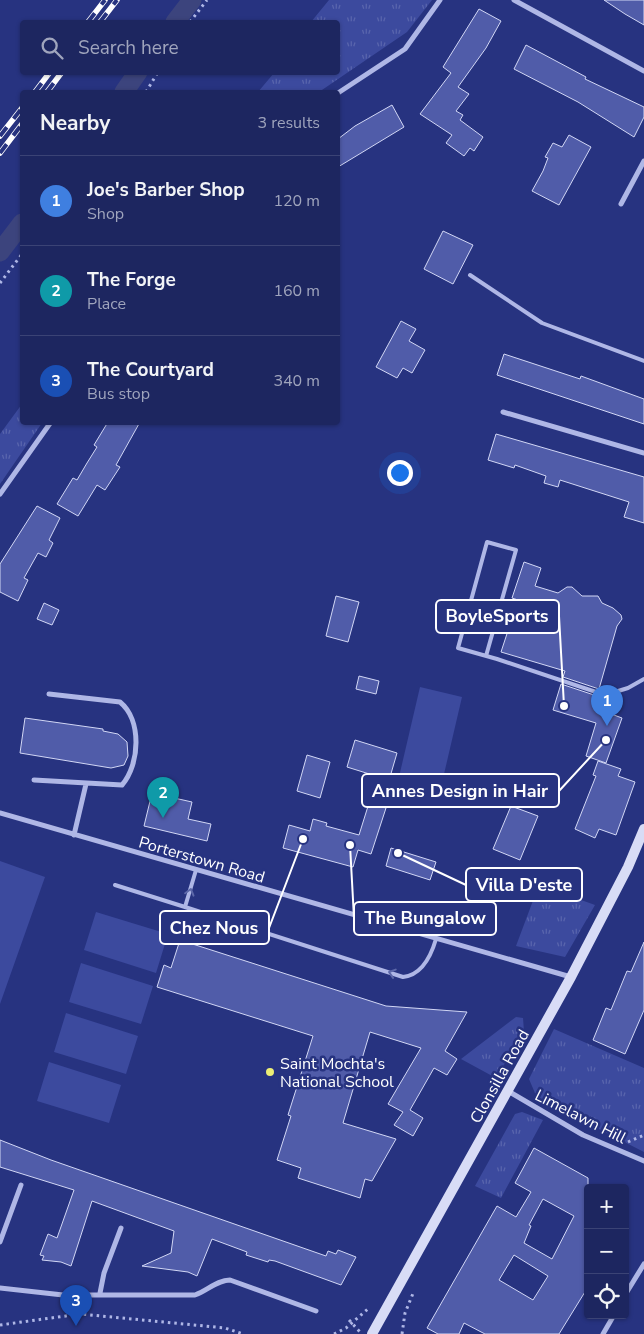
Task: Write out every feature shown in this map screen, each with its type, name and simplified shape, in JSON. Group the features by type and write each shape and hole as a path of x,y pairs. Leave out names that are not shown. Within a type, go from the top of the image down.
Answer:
{"main road":[{"name":"Clonsilla Road","path":"372,1334 571,976 628,866 644,830"}],"street":[{"path":"340,92 405,49 440,0"},
{"path":"514,0 644,71"},
{"path":"621,204 644,161"},
{"path":"503,412 644,454"},
{"path":"0,494 48,425"},
{"path":"34,780 122,785 129,777 135,755 134,721 129,710 120,702 49,694"},
{"path":"74,835 86,784"},
{"name":"Porterstown Road","path":"0,814 571,976"},
{"name":"Limelawn Hill","path":"508,1091 583,1134 644,1161"},
{"path":"0,1242 21,1185"},
{"path":"100,1293 104,1272 121,1228"},
{"path":"629,1288 644,1264"},
{"path":"0,1288 63,1295 100,1293 195,1295 212,1288 219,1282 230,1280 316,1311"},
{"path":"603,1334 612,1319"}],"lane":[{"path":"470,275 505,296 542,323 644,361"},
{"path":"486,656 516,550 487,542 458,648 605,695 622,691 644,679"},
{"path":"185,907 196,870"},
{"path":"115,885 402,977 412,975 431,958 436,939"}],"path":[{"path":"192,20 207,0"},
{"path":"147,90 156,75"},
{"path":"0,283 20,257"},
{"path":"402,1334 405,1313 416,1288"},
{"path":"0,1325 80,1314 97,1317 154,1320 242,1334"},
{"path":"349,1320 362,1334"}],"green space":[{"path":"329,0 432,0 407,32 322,90 260,90 272,75 340,75 340,20 313,20"},
{"path":"20,407 20,425 41,425 0,484 0,434"},
{"path":"420,687 462,697 441,787 399,777"},
{"path":"0,861 45,877 0,1004"},
{"path":"542,886 595,905 565,957 516,946 537,890"},
{"path":"96,912 168,934 156,973 84,950"},
{"path":"81,963 153,986 141,1024 69,1002"},
{"path":"66,1013 138,1036 126,1074 54,1052"},
{"path":"516,1017 523,1018 524,1032 496,1078 461,1059"},
{"path":"554,1029 644,1068 644,1152 542,1100 535,1093 529,1079"},
{"path":"49,1062 121,1085 109,1123 37,1101"},
{"path":"522,1112 543,1120 501,1198 475,1186 515,1114"}],"building":[{"path":"604,0 644,0 644,25 625,14"},
{"path":"479,9 501,21 486,48 458,87 469,94 456,111 463,115 460,120 483,137 474,151 470,148 464,156 446,143 452,135 420,114 451,73 443,67"},
{"path":"526,45 586,77 585,79 644,107 644,117 634,137 578,102 514,69"},
{"path":"392,105 404,127 340,166 340,137 355,126"},
{"path":"569,135 591,147 559,205 532,191 543,171 548,158 545,157 553,143 562,147"},
{"path":"443,231 473,245 453,284 424,269"},
{"path":"401,321 416,329 409,341 425,350 412,373 403,368 397,378 376,367"},
{"path":"504,354 580,379 581,376 644,399 644,424 497,375"},
{"path":"106,425 138,425 116,465 120,467 105,490 97,485 78,516 57,504 73,478 77,480 97,447 94,445"},
{"path":"496,434 644,477 644,523 624,517 629,502 560,480 558,487 544,483 546,476 515,465 514,468 488,460"},
{"path":"37,506 60,518 49,540 53,543 46,557 38,553 24,578 28,580 18,601 0,592 0,564"},
{"path":"524,562 541,568 535,586 558,593 567,587 572,587 582,596 598,596 602,603 613,608 621,615 622,619 617,626 599,689 563,677 565,671 501,652 518,600 512,598"},
{"path":"336,596 359,602 348,642 326,636"},
{"path":"44,603 59,610 52,625 37,619"},
{"path":"359,676 379,681 376,694 356,689"},
{"path":"561,684 597,696 595,708 622,718 606,763 586,756 596,723 553,710"},
{"path":"25,718 103,729 103,731 118,734 127,742 128,756 124,765 111,768 20,753"},
{"path":"355,740 397,753 390,777 380,774 379,777 347,767"},
{"path":"307,755 330,762 320,798 297,791"},
{"path":"598,761 621,769 618,776 635,782 616,835 599,829 595,838 575,829 596,776 593,775"},
{"path":"152,793 192,802 188,819 211,824 207,841 144,826"},
{"path":"369,803 386,808 371,854 358,850 353,867 283,848 289,825 310,831 313,819 327,823 326,826 359,835"},
{"path":"511,806 538,816 520,860 493,849"},
{"path":"391,848 436,862 430,880 386,866"},
{"path":"494,870 509,881 493,903 477,892"},
{"path":"180,940 386,1006 467,1012 445,1051 457,1059 447,1075 434,1068 410,1110 423,1118 413,1136 394,1125 403,1112 388,1104 421,1048 370,1032 343,1123 396,1139 372,1181 365,1179 360,1198 298,1178 301,1168 277,1160 291,1116 288,1115 313,1036 157,987 164,965 171,968"},
{"path":"644,942 644,1010 625,1054 593,1040 606,1008 611,1010 627,971 631,972"},
{"path":"0,1140 51,1160 326,1256 328,1251 336,1254 338,1250 356,1257 341,1285 275,1261 269,1260 268,1262 246,1255 247,1252 212,1239 197,1276 188,1272 142,1266 171,1253 174,1231 92,1201 71,1266 61,1262 42,1260 44,1256 40,1255 48,1234 57,1238 74,1190 0,1167"},
{"path":"534,1148 588,1178 588,1184 584,1184 584,1293 559,1334 485,1334 464,1323 459,1334 438,1334 427,1328 497,1206 516,1217 531,1192 515,1183","holes":["543,1199 574,1216 552,1259 524,1243 531,1226 529,1225","514,1255 548,1276 533,1300 499,1280"]}],"waterway":[{"path":"177,20 192,0"},
{"path":"125,90 136,75"},
{"path":"0,252 20,226"}],"railway":[{"path":"90,20 105,0"},
{"path":"102,20 117,0"},
{"path":"36,90 48,75"},
{"path":"48,90 60,75"},
{"path":"0,136 20,111"},
{"path":"0,153 20,127"}],"place":[{"name":"BoyleSports","path":"564,706"},
{"name":"Joe's Barber Shop","path":"607,726"},
{"name":"Annes Design in Hair","path":"606,740"},
{"name":"The Forge","path":"163,818"},
{"name":"Chez Nous","path":"303,839"},
{"name":"The Bungalow","path":"350,845"},
{"name":"Villa D'este","path":"398,853"},
{"name":"Saint Mochta's National School","path":"270,1072"},
{"name":"The Courtyard","path":"76,1326"}]}
